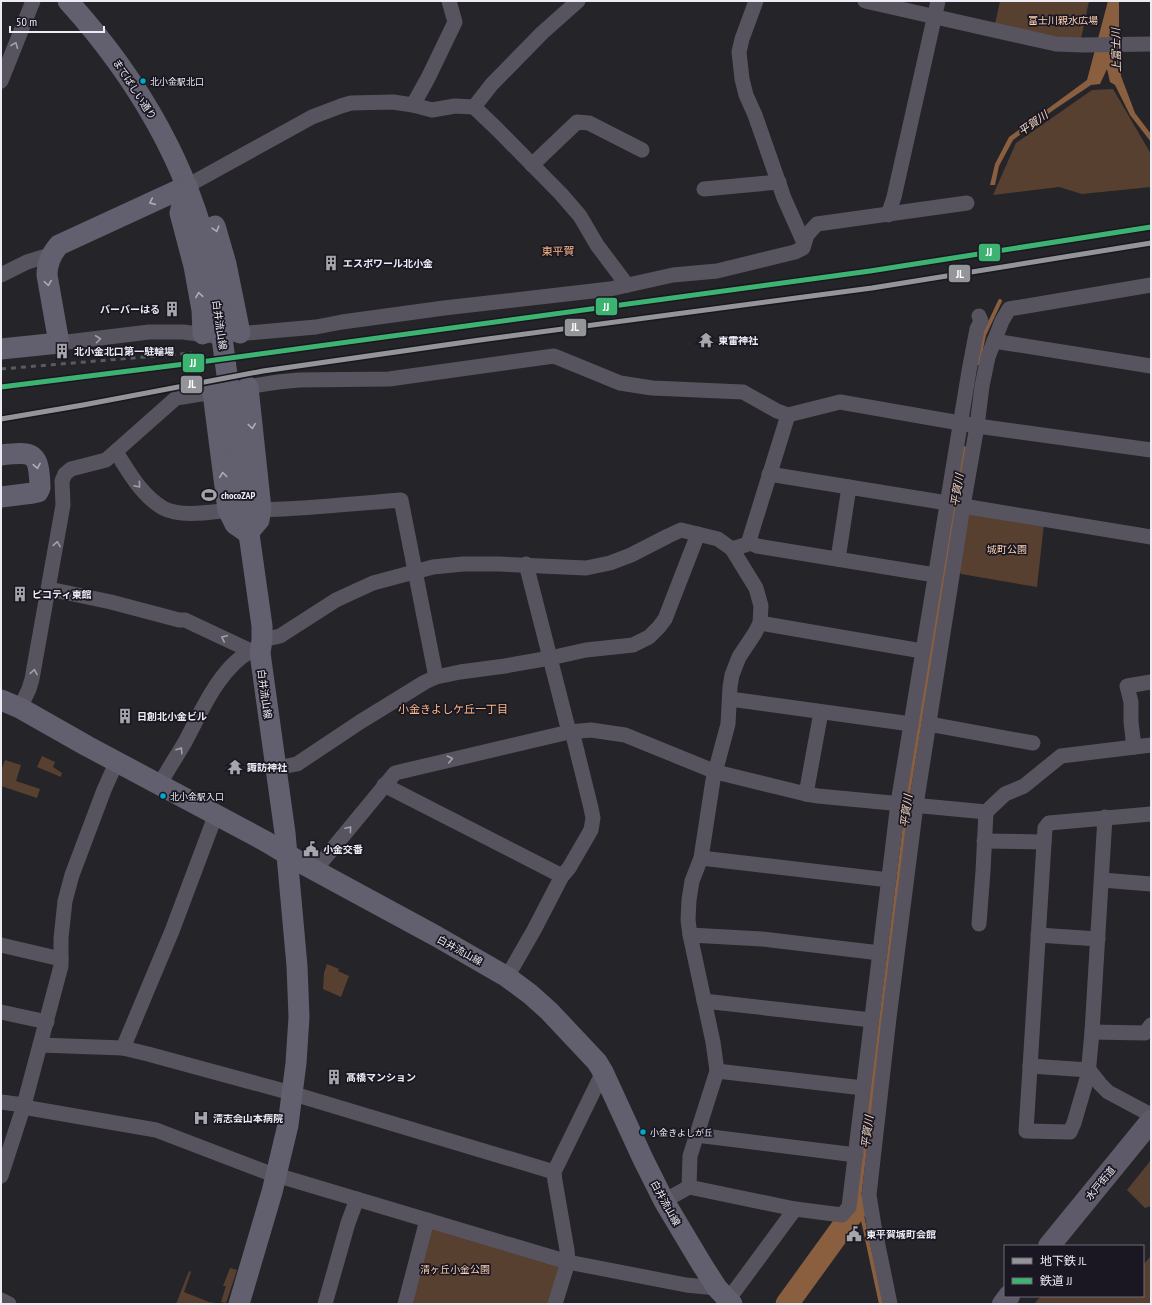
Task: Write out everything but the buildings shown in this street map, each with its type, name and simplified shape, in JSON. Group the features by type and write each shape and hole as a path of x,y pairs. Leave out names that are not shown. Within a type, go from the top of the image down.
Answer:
{"highway":[{"name":"水戸街道","path":"1050,1245 1151,1120"}],"main road":[{"name":"まてばしい通り","path":"68,1 122,66 166,141 187,186"},
{"path":"1,349 59,343 47,275 47,267 56,248 64,241 187,186"},
{"path":"187,186 208,204 226,264 240,333"},
{"path":"187,186 180,213 194,266 202,310 203,334"},
{"name":"白井流山線","path":"187,186 205,244 214,286 245,510"},
{"path":"213,392 245,510 259,520 248,533 235,524 245,510 248,387"},
{"path":"1,455 19,453 32,455 36,460 40,488 38,492 1,498"},
{"name":"白井流山線","path":"248,533 262,626 258,648 276,768 286,854 508,977 549,1011 597,1062 664,1201 701,1263 726,1297"},
{"path":"1,700 20,708 216,814 286,854 299,998 297,1055 293,1094 288,1125 276,1175 239,1304"}],"street":[{"path":"1,81 33,1"},
{"path":"413,105 455,22 449,1"},
{"path":"474,107 492,84 542,33 578,1"},
{"path":"756,1 742,38 739,52 739,63 746,95 778,182 804,243"},
{"path":"865,1 1056,44 1151,44"},
{"path":"888,215 894,197 938,1"},
{"path":"187,186 312,117 351,103 393,102 432,110 455,106 474,107 497,128 561,194 580,216 597,245 628,285"},
{"path":"532,164 577,122 589,123 642,150"},
{"path":"704,189 778,182"},
{"path":"59,343 149,332 183,332 214,336 316,327 444,308 610,289 673,275 718,270 795,252 803,248 807,235 817,224 967,203"},
{"path":"1,275 27,262 53,254"},
{"path":"890,1304 869,1195 889,1018 916,805 977,426 982,386 988,357 1002,321 1010,309 1151,285"},
{"path":"664,1201 689,1187 795,1209 842,1215 849,1207 898,803 922,650 977,329 982,321 979,316"},
{"path":"994,341 1151,366"},
{"path":"20,708 32,680 63,505 62,481 65,474 70,469 106,460 176,398 299,380 389,379 554,356 620,384 652,388 743,392 777,411 788,415 840,402 977,426 1151,450"},
{"path":"732,550 748,544 749,542 788,415"},
{"path":"116,452 136,484 151,499 163,508 176,513 283,509 401,500 436,677"},
{"path":"770,474 947,503"},
{"path":"838,559 849,487"},
{"path":"963,506 1151,537"},
{"path":"160,784 184,744 205,704 224,676 242,656 280,636 336,600 374,583 433,567 463,564 526,564 586,568 610,563 631,555 681,530 718,539 732,550 756,588 761,606 760,623 739,657 732,675 728,724 713,780 701,858 692,881 689,900 688,920 690,935 714,1048 717,1070 690,1156 689,1187"},
{"path":"276,768 297,764 360,722 425,682 436,677 550,658 586,650 633,645 649,636 665,619 698,534"},
{"path":"749,542 757,546 935,575"},
{"path":"508,977 531,937 562,876 569,868 591,830 593,818 526,564"},
{"path":"49,589 111,602 179,620 185,620 258,648"},
{"path":"760,623 922,650"},
{"path":"1134,747 1131,722 1131,702 1127,686 1151,682"},
{"path":"730,699 911,724"},
{"path":"806,794 821,712"},
{"path":"929,724 1033,743"},
{"path":"315,870 395,773 570,731 591,730 625,735 716,772 806,794 986,812"},
{"path":"979,924 986,812 1005,794 1024,786 1061,756 1151,745"},
{"path":"1,1176 47,1022 61,966 61,938 65,901 72,875 104,790 117,761"},
{"path":"384,785 562,876"},
{"path":"124,1048 172,931 216,814"},
{"path":"1105,817 1088,1075 1070,1132 1026,1131 1045,828 1049,823 1105,817 1151,814"},
{"path":"984,841 1044,842"},
{"path":"701,858 889,880"},
{"path":"1102,880 1151,884"},
{"path":"1038,934 1098,939"},
{"path":"690,935 762,939 880,953"},
{"path":"1,945 61,959"},
{"path":"704,1001 871,1020"},
{"path":"1,1012 47,1022"},
{"path":"1092,1032 1145,1033 1151,1025"},
{"path":"40,1045 124,1048 293,1094 554,1172"},
{"path":"1030,1066 1089,1070 1108,1092 1151,1115"},
{"path":"717,1070 863,1088"},
{"path":"555,1304 568,1262 554,1181 554,1172 603,1072"},
{"path":"1,1102 156,1130 276,1175 568,1262 686,1285 726,1297 795,1209"},
{"path":"696,1135 856,1155"},
{"path":"325,1304 348,1223 357,1200"},
{"path":"405,1304 427,1220"},
{"path":"1,1300 9,1304"}],"green space":[{"name":"富士川親水広場","path":"1000,1 1089,1 1081,39 1059,38 995,24"},
{"path":"1113,89 1151,154 1151,187 1082,194 1059,187 993,195 1016,143 1092,90"},
{"name":"城町公園","path":"971,511 1044,524 1037,587 961,574 957,568 966,515"},
{"path":"42,756 55,762 53,767 62,773 61,777 37,767"},
{"path":"5,760 21,765 16,781 40,789 37,798 1,786 1,771"},
{"path":"327,964 339,969 338,971 349,976 341,997 323,989 324,973"},
{"path":"1151,1160 1151,1206 1145,1208 1127,1190"},
{"name":"清ヶ丘小金公園","path":"434,1228 557,1264 560,1271 551,1304 408,1304 427,1231"},
{"path":"1151,1256 1151,1304 1034,1304 1040,1297 1144,1297 1144,1264"},
{"path":"230,1268 237,1270 226,1303 221,1302 226,1286 223,1286"},
{"path":"189,1271 191,1272 184,1292 209,1302 224,1304 176,1304"}],"water":[{"name":"上富士川","path":"1108,1 1119,1 1119,54 1121,76 1135,113 1151,134 1151,142 1130,115 1115,85 1110,82 1107,69 1100,84 1091,85 1013,140 999,166 995,185 990,185 995,164 1009,137 1087,80"}],"waterway":[{"name":"平賀川","path":"978,363 984,335 1000,301"},
{"name":"平賀川","path":"907,801 964,448"},
{"name":"平賀川","path":"881,1304 861,1211 858,1206 907,808"},
{"name":"平賀川","path":"787,1304 858,1206"}],"railway":[{"path":"1,369 192,353"}],"metro line":[{"name":"JL","path":"1,419 263,371 480,340 872,288 1151,243"}],"rail line":[{"name":"JJ","path":"1,387 193,363 870,271 1151,227"}],"place":[{"name":"北小金駅北口","path":"143,81"},
{"name":"エスポワール北小金","path":"331,263"},
{"name":"バーバーはる","path":"172,309"},
{"name":"東雷神社","path":"706,340"},
{"name":"北小金北口第一駐輪場","path":"62,351"},
{"name":"chocoZAP","path":"209,495"},
{"name":"ピコティ東館","path":"20,594"},
{"name":"日創北小金ビル","path":"125,716"},
{"name":"諏訪神社","path":"235,767"},
{"name":"北小金駅入口","path":"163,796"},
{"name":"小金交番","path":"311,849"},
{"name":"髙橋マンション","path":"334,1077"},
{"name":"清志会山本病院","path":"201,1118"},
{"name":"小金きよしが丘","path":"643,1132"},
{"name":"東平賀城町会館","path":"854,1234"}],"district":[{"name":"東平賀","path":"558,251"},
{"name":"小金きよしケ丘一丁目","path":"453,709"}]}
